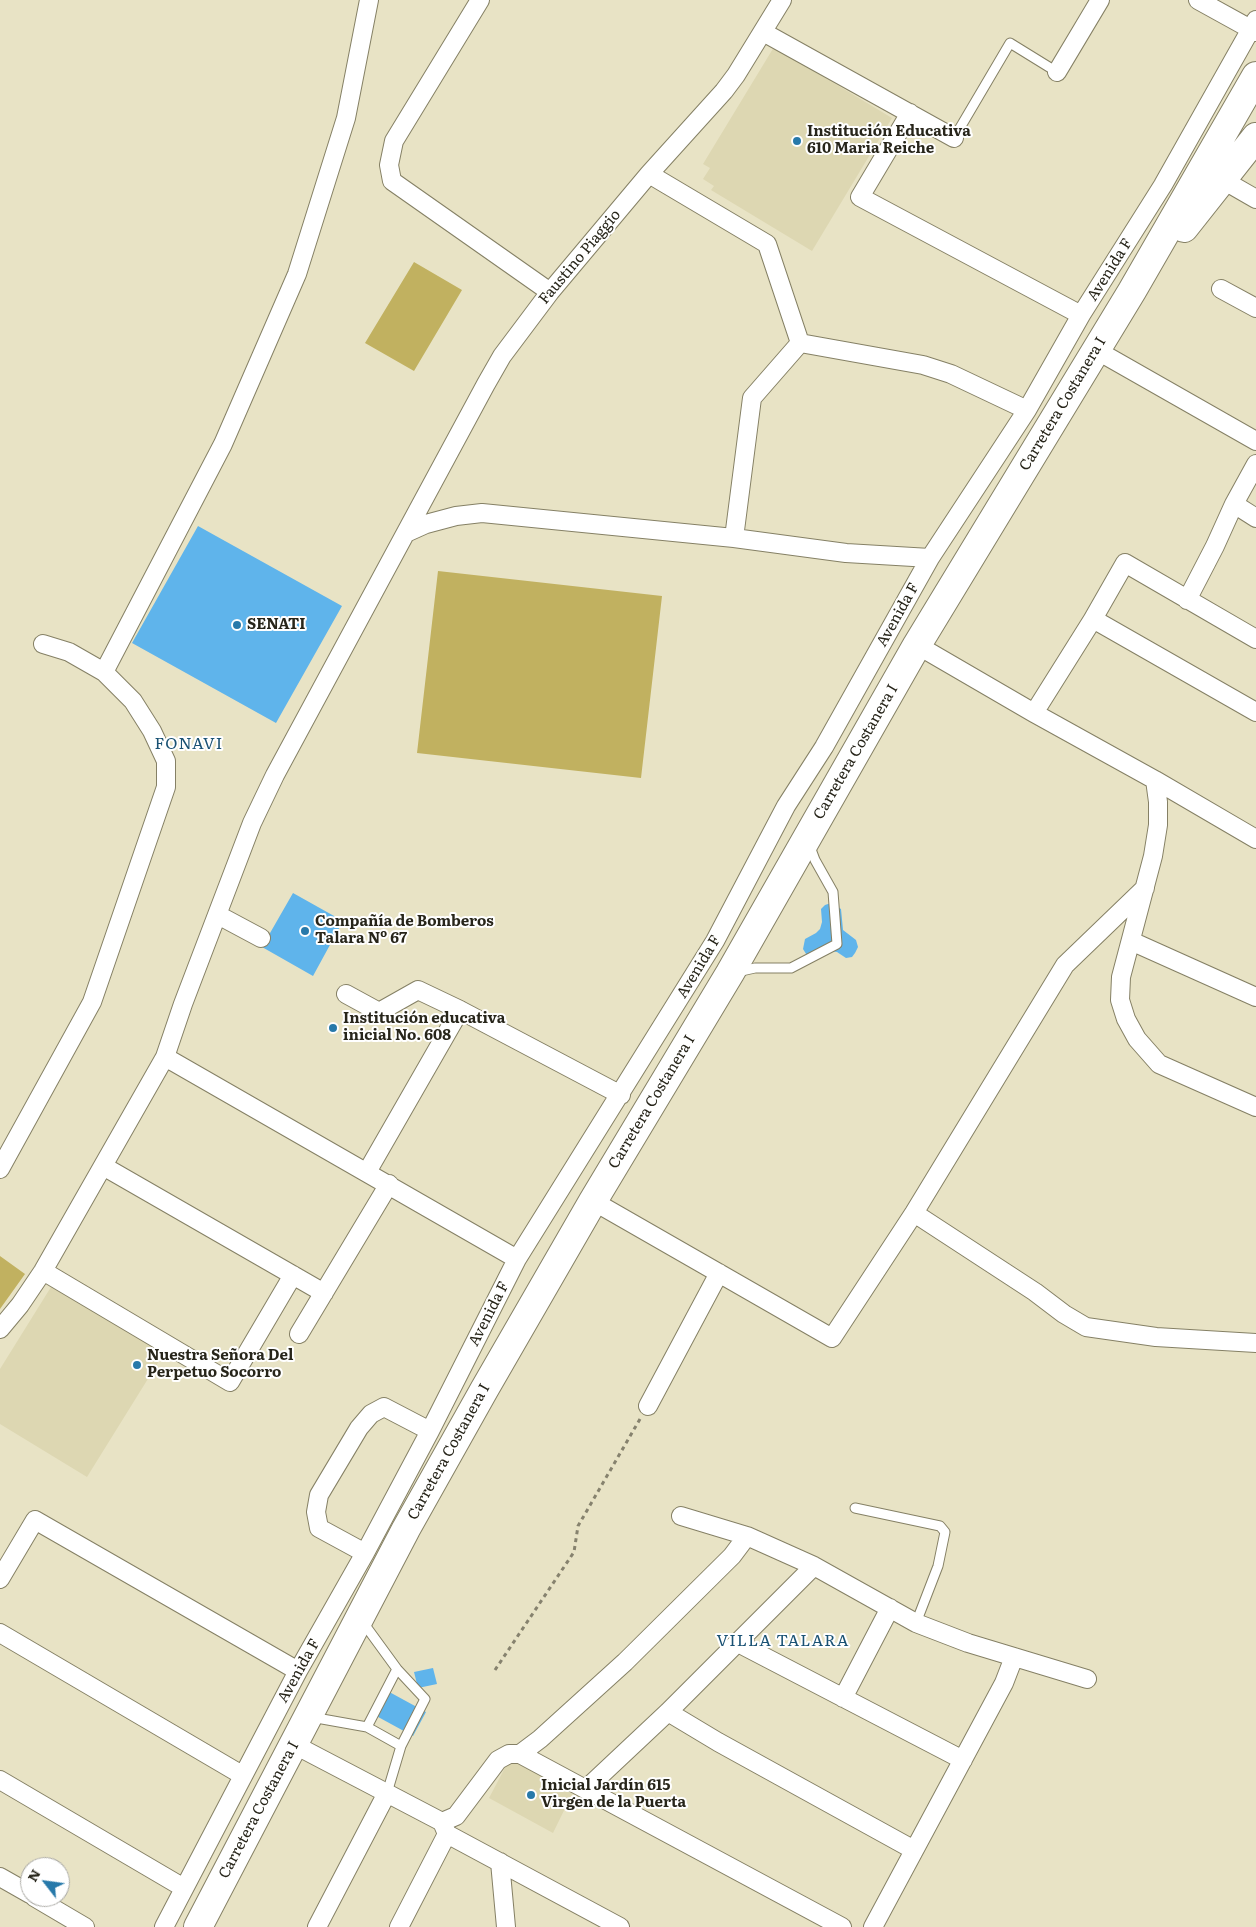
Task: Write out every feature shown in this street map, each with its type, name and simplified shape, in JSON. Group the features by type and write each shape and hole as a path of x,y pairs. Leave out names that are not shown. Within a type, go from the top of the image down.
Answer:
{"main road":[{"name":"Carretera Costanera I","path":"198,1927 450,1449 593,1201 730,973 916,646 1132,291 1256,76"},
{"name":"Carretera Costanera I","path":"1132,291 1256,138"}],"street":[{"path":"104,672 223,444 297,274 346,118 369,0"},
{"path":"480,0 394,141 388,165 392,181 550,292"},
{"name":"Faustino Piaggio","path":"0,1329 20,1305 43,1271 166,1057 183,1004 252,823 274,775 406,533 467,416 502,356 550,292 649,174 724,91 782,0"},
{"path":"1057,72 1100,0"},
{"path":"1198,0 1254,27"},
{"name":"Avenida F","path":"164,1927 242,1775 430,1431 517,1258 621,1095 715,942 786,806 824,747 930,558 1028,410 1081,315 1163,186 1254,27"},
{"path":"763,32 954,138"},
{"path":"910,113 860,197 1081,315"},
{"path":"649,174 767,244 800,343"},
{"path":"1223,180 1256,199"},
{"path":"1221,289 1256,308"},
{"path":"800,343 923,366 951,374 1028,410"},
{"path":"734,538 752,398 800,343"},
{"path":"1096,350 1256,441"},
{"path":"1187,600 1234,504 1256,464"},
{"path":"1234,504 1256,518"},
{"path":"406,533 426,524 456,516 482,513 734,538 846,553 930,558"},
{"path":"1034,713 1093,619 1125,563 1256,639"},
{"path":"1093,619 1256,712"},
{"path":"0,1169 92,1002 166,787 166,761 152,731 132,701 104,672 69,652 43,644"},
{"path":"916,646 1256,839"},
{"path":"1155,780 1158,802 1158,825 1153,856 1121,977 1120,1000 1126,1019 1137,1040 1159,1064 1256,1108"},
{"path":"593,1201 832,1338 914,1213 1065,965 1145,888"},
{"path":"218,916 261,938"},
{"path":"1131,941 1256,997"},
{"path":"346,994 379,1012 418,990 460,1010 621,1095"},
{"path":"367,1172 460,1010"},
{"path":"166,1057 517,1258"},
{"path":"103,1166 324,1293"},
{"path":"299,1334 389,1184"},
{"path":"914,1213 1086,1327 1156,1337 1256,1343"},
{"path":"43,1271 230,1382 293,1275"},
{"path":"648,1406 719,1273"},
{"path":"365,1553 319,1528 316,1512 319,1495 359,1428 370,1414 384,1407 430,1431"},
{"path":"681,1516 747,1536 814,1566 916,1623 968,1643 1087,1679"},
{"path":"0,1579 35,1520 298,1672"},
{"path":"520,1754 540,1739 625,1662 732,1556 747,1536"},
{"path":"586,1789 668,1712 814,1566"},
{"path":"844,1698 890,1608"},
{"path":"0,1632 242,1775"},
{"path":"738,1643 963,1760"},
{"path":"873,1927 1004,1682 1014,1657"},
{"path":"668,1712 718,1742 914,1850"},
{"path":"293,1744 387,1793 500,1862 620,1927"},
{"path":"399,1927 444,1828 456,1816 498,1760 509,1754 520,1754 842,1927"},
{"path":"0,1780 184,1888"},
{"path":"317,1927 387,1793"},
{"path":"500,1862 506,1927"},
{"path":"0,1877 20,1888"},
{"path":"51,1907 85,1927"}],"lane":[{"path":"954,138 1010,43 1057,72"},
{"path":"730,973 755,968 791,968 837,944 833,892 815,860 807,838"},
{"path":"855,1508 940,1526 945,1532 938,1566 916,1623"},
{"path":"360,1618 397,1669 426,1699 401,1746 387,1793"},
{"path":"367,1727 397,1669"},
{"path":"308,1716 367,1727 401,1746"}],"path":[{"path":"495,1670 574,1552 578,1526 648,1406"}],"shaded area":[{"name":"Institución Educativa 610 Maria Reiche","path":"774,47 892,118 812,251 711,190 714,186 703,179 710,168 703,164"},
{"path":"414,262 462,290 414,371 365,343"},
{"path":"438,571 662,596 641,778 417,753"},
{"path":"0,1256 25,1274 0,1309"},
{"path":"51,1287 164,1353 87,1477 0,1424 0,1369"},
{"name":"Inicial Jardín 615 Virgen de la Puerta","path":"520,1762 573,1792 553,1833 489,1798 507,1764"}],"building":[{"name":"SENATI","path":"198,526 342,606 276,723 132,643"},
{"name":"Compañía de Bomberos Talara Nº 67","path":"293,893 343,921 313,976 262,947"},
{"path":"831,903 841,909 843,930 856,940 858,947 852,957 846,958 837,952 830,951 808,957 803,949 805,939 820,929 822,922 821,909"},
{"path":"433,1668 437,1684 418,1688 414,1672"},
{"path":"382,1688 426,1712 413,1736 369,1712"}],"place":[{"name":"Institución Educativa 610 Maria Reiche","path":"797,141"},
{"name":"SENATI","path":"237,625"},
{"name":"Compañía de Bomberos Talara Nº 67","path":"305,931"},
{"name":"Institución educativa inicial No. 608","path":"333,1028"},
{"name":"Nuestra Señora Del Perpetuo Socorro","path":"137,1365"},
{"name":"Inicial Jardín 615 Virgen de la Puerta","path":"531,1795"}],"district":[{"name":"FONAVI","path":"189,744"},
{"name":"VILLA TALARA","path":"783,1641"}]}
